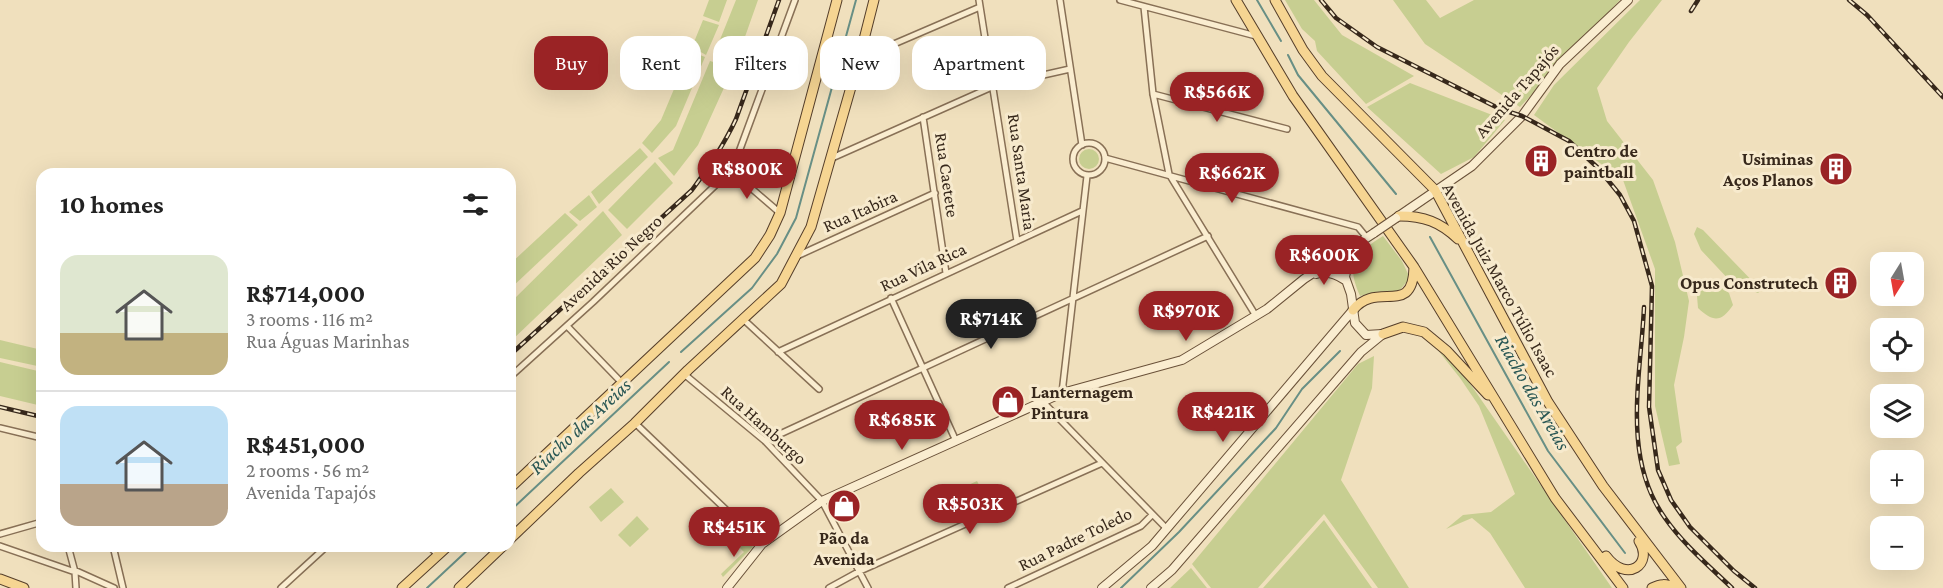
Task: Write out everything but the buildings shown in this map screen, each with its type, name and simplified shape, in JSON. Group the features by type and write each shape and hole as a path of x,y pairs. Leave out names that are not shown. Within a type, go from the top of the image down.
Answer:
{"main road":[{"path":"516,482 755,258 770,235 780,213 837,0"},
{"path":"865,36 874,0"},
{"path":"1236,0 1293,96 1414,267 1555,498 1623,588"},
{"name":"Avenida Juiz Marco Túlio Isaac","path":"1275,0 1303,50 1322,76 1435,190 1548,402 1606,489 1681,588"},
{"name":"Avenida Tapajós","path":"1358,243 1472,166 1522,116 1560,64 1628,0"},
{"path":"516,533 782,284 811,227 851,90"},
{"path":"1397,217 1417,216 1432,220 1465,244"},
{"path":"1358,243 1348,262 1345,280 1351,294 1355,323 1358,328 1366,335 1383,334 1403,327 1424,332 1447,351 1500,408"},
{"path":"727,588 762,544 822,501 1062,393 1182,360 1256,316 1358,243"},
{"path":"1102,588 1152,546 1360,300 1368,297 1399,296 1406,293 1412,287 1414,267"},
{"path":"1305,279 1319,272 1335,274 1345,280"},
{"path":"1151,588 1172,570 1361,352 1383,334"},
{"path":"1555,498 1585,527 1613,565 1621,570 1630,570 1639,565 1644,557 1644,548 1616,508 1606,489"},
{"path":"402,588 441,552"},
{"path":"459,588 497,552"},
{"path":"0,579 24,588"},
{"path":"1652,588 1660,584 1674,588"}],"street":[{"name":"Avenida Rio Negro","path":"516,372 723,178 736,160 795,0"},
{"name":"Rua Santa Maria","path":"979,0 985,36"},
{"path":"1060,0 1082,145"},
{"path":"1120,0 1256,36"},
{"path":"900,42 980,7"},
{"path":"1144,7 1153,94 1169,174 1256,316"},
{"path":"1046,74 1070,69"},
{"path":"830,159 985,90"},
{"name":"Rua Santa Maria","path":"995,90 1017,241"},
{"path":"1153,94 1287,129"},
{"name":"Rua Caetete","path":"923,117 946,273"},
{"path":"1087,143 1097,145 1105,158 1100,171 1087,176 1078,171 1073,162 1074,152 1087,143"},
{"path":"1105,158 1359,227 1371,236"},
{"path":"729,169 780,213"},
{"path":"1062,393 1087,176"},
{"name":"Rua Itabira","path":"797,256 934,193"},
{"name":"Rua Vila Rica","path":"778,352 1082,211"},
{"path":"765,441 1208,236"},
{"path":"891,298 956,441"},
{"path":"743,319 819,389"},
{"path":"567,326 622,383"},
{"name":"Rua Hamburgo","path":"684,374 765,441 822,501 868,588"},
{"path":"1042,402 1167,529"},
{"path":"635,423 762,544"},
{"path":"0,428 36,438"},
{"path":"829,588 860,571 1102,463"},
{"name":"Rua Padre Toledo","path":"1008,588 1141,526 1152,515"},
{"path":"0,534 36,524"},
{"path":"0,546 74,571 114,588"},
{"path":"69,552 76,588"},
{"path":"114,552 123,588"},
{"path":"281,588 320,552"},
{"path":"435,552 438,555"}],"green space":[{"path":"709,0 727,0 719,22 703,16"},
{"path":"736,0 758,0 745,36 721,36"},
{"path":"1285,0 1314,0 1342,35 1414,76 1366,104 1317,51 1315,41 1302,29"},
{"path":"1393,0 1426,0 1440,18 1474,0 1620,0 1520,107 1425,44"},
{"path":"1640,0 1662,0 1597,88 1607,121 1653,180 1675,242 1689,301 1674,385 1682,442 1676,447 1680,464 1669,466 1655,406 1655,269 1623,180 1534,115 1554,85"},
{"path":"703,20 719,25 706,55 701,52 701,36 696,36"},
{"path":"710,61 713,62 713,90 723,90 698,145 674,176 658,158 673,150 698,90 701,90 701,83"},
{"path":"1410,83 1505,120 1474,157 1441,174 1367,107"},
{"path":"674,90 691,90 676,126 652,153 642,143 661,120"},
{"path":"640,148 648,157 599,204 591,192"},
{"path":"1085,149 1093,149 1099,155 1099,163 1093,169 1085,169 1079,163 1079,155"},
{"path":"655,162 673,183 627,229 608,210"},
{"path":"589,195 597,207 580,221 569,212"},
{"path":"603,211 622,235 516,336 516,297"},
{"path":"565,213 578,225 516,283 516,258"},
{"path":"1697,227 1703,230 1761,290 1758,293 1732,283 1701,250 1694,234"},
{"path":"1383,236 1402,261 1410,278 1399,291 1374,292 1360,296 1353,275 1355,260 1365,248"},
{"path":"1717,284 1729,293 1733,305 1721,318 1713,318 1698,308 1697,296 1704,287"},
{"path":"0,340 36,349 36,366 0,358"},
{"path":"1437,349 1464,375 1612,588 1525,588 1490,533 1472,518 1446,529 1463,515 1491,512 1515,494 1479,406"},
{"path":"1374,356 1372,388 1341,480 1409,588 1378,588 1324,514 1258,588 1211,588 1192,564 1358,364"},
{"path":"0,362 36,371 36,405 0,396"},
{"path":"977,481 987,500 958,514 949,494"},
{"path":"611,488 624,502 601,522 589,507"},
{"path":"637,516 649,529 630,547 618,535"},
{"path":"1324,520 1372,588 1263,588"},
{"path":"734,527 753,547 723,577 721,574 744,552 731,539 736,534 732,530"},
{"path":"1191,568 1207,588 1170,588"}],"waterway":[{"name":"Riacho das Areias","path":"681,352 752,288 777,254 796,218 856,0"},
{"name":"Riacho das Areias","path":"1257,0 1281,41"},
{"name":"Riacho das Areias","path":"1288,55 1298,75 1396,194"},
{"name":"Riacho das Areias","path":"1430,237 1548,451 1625,553"},
{"path":"1121,588 1179,532 1276,428 1302,389 1340,351"},
{"name":"Riacho das Areias","path":"516,505 669,362"},
{"name":"Riacho das Areias","path":"427,588 466,552"}],"railway":[{"path":"516,350 692,190 716,156 736,119 779,0"},
{"path":"1321,0 1336,18 1377,47 1569,141 1598,168 1620,195 1634,221 1652,286 1649,407 1658,470 1671,500 1690,527 1734,571 1755,588"},
{"path":"1691,11 1698,0"},
{"path":"1849,0 1867,15 1943,97"},
{"path":"1644,307 1637,416 1638,443 1643,469 1651,494 1672,528 1732,588"},
{"path":"0,407 36,416"}],"place":[{"name":"Centro de paintball","path":"1541,161"},
{"name":"Usiminas Aços Planos","path":"1836,169"},
{"name":"Opus Construtech","path":"1841,283"},
{"name":"Lanternagem Pintura","path":"1008,402"},
{"name":"Pão da Avenida","path":"844,506"}]}
